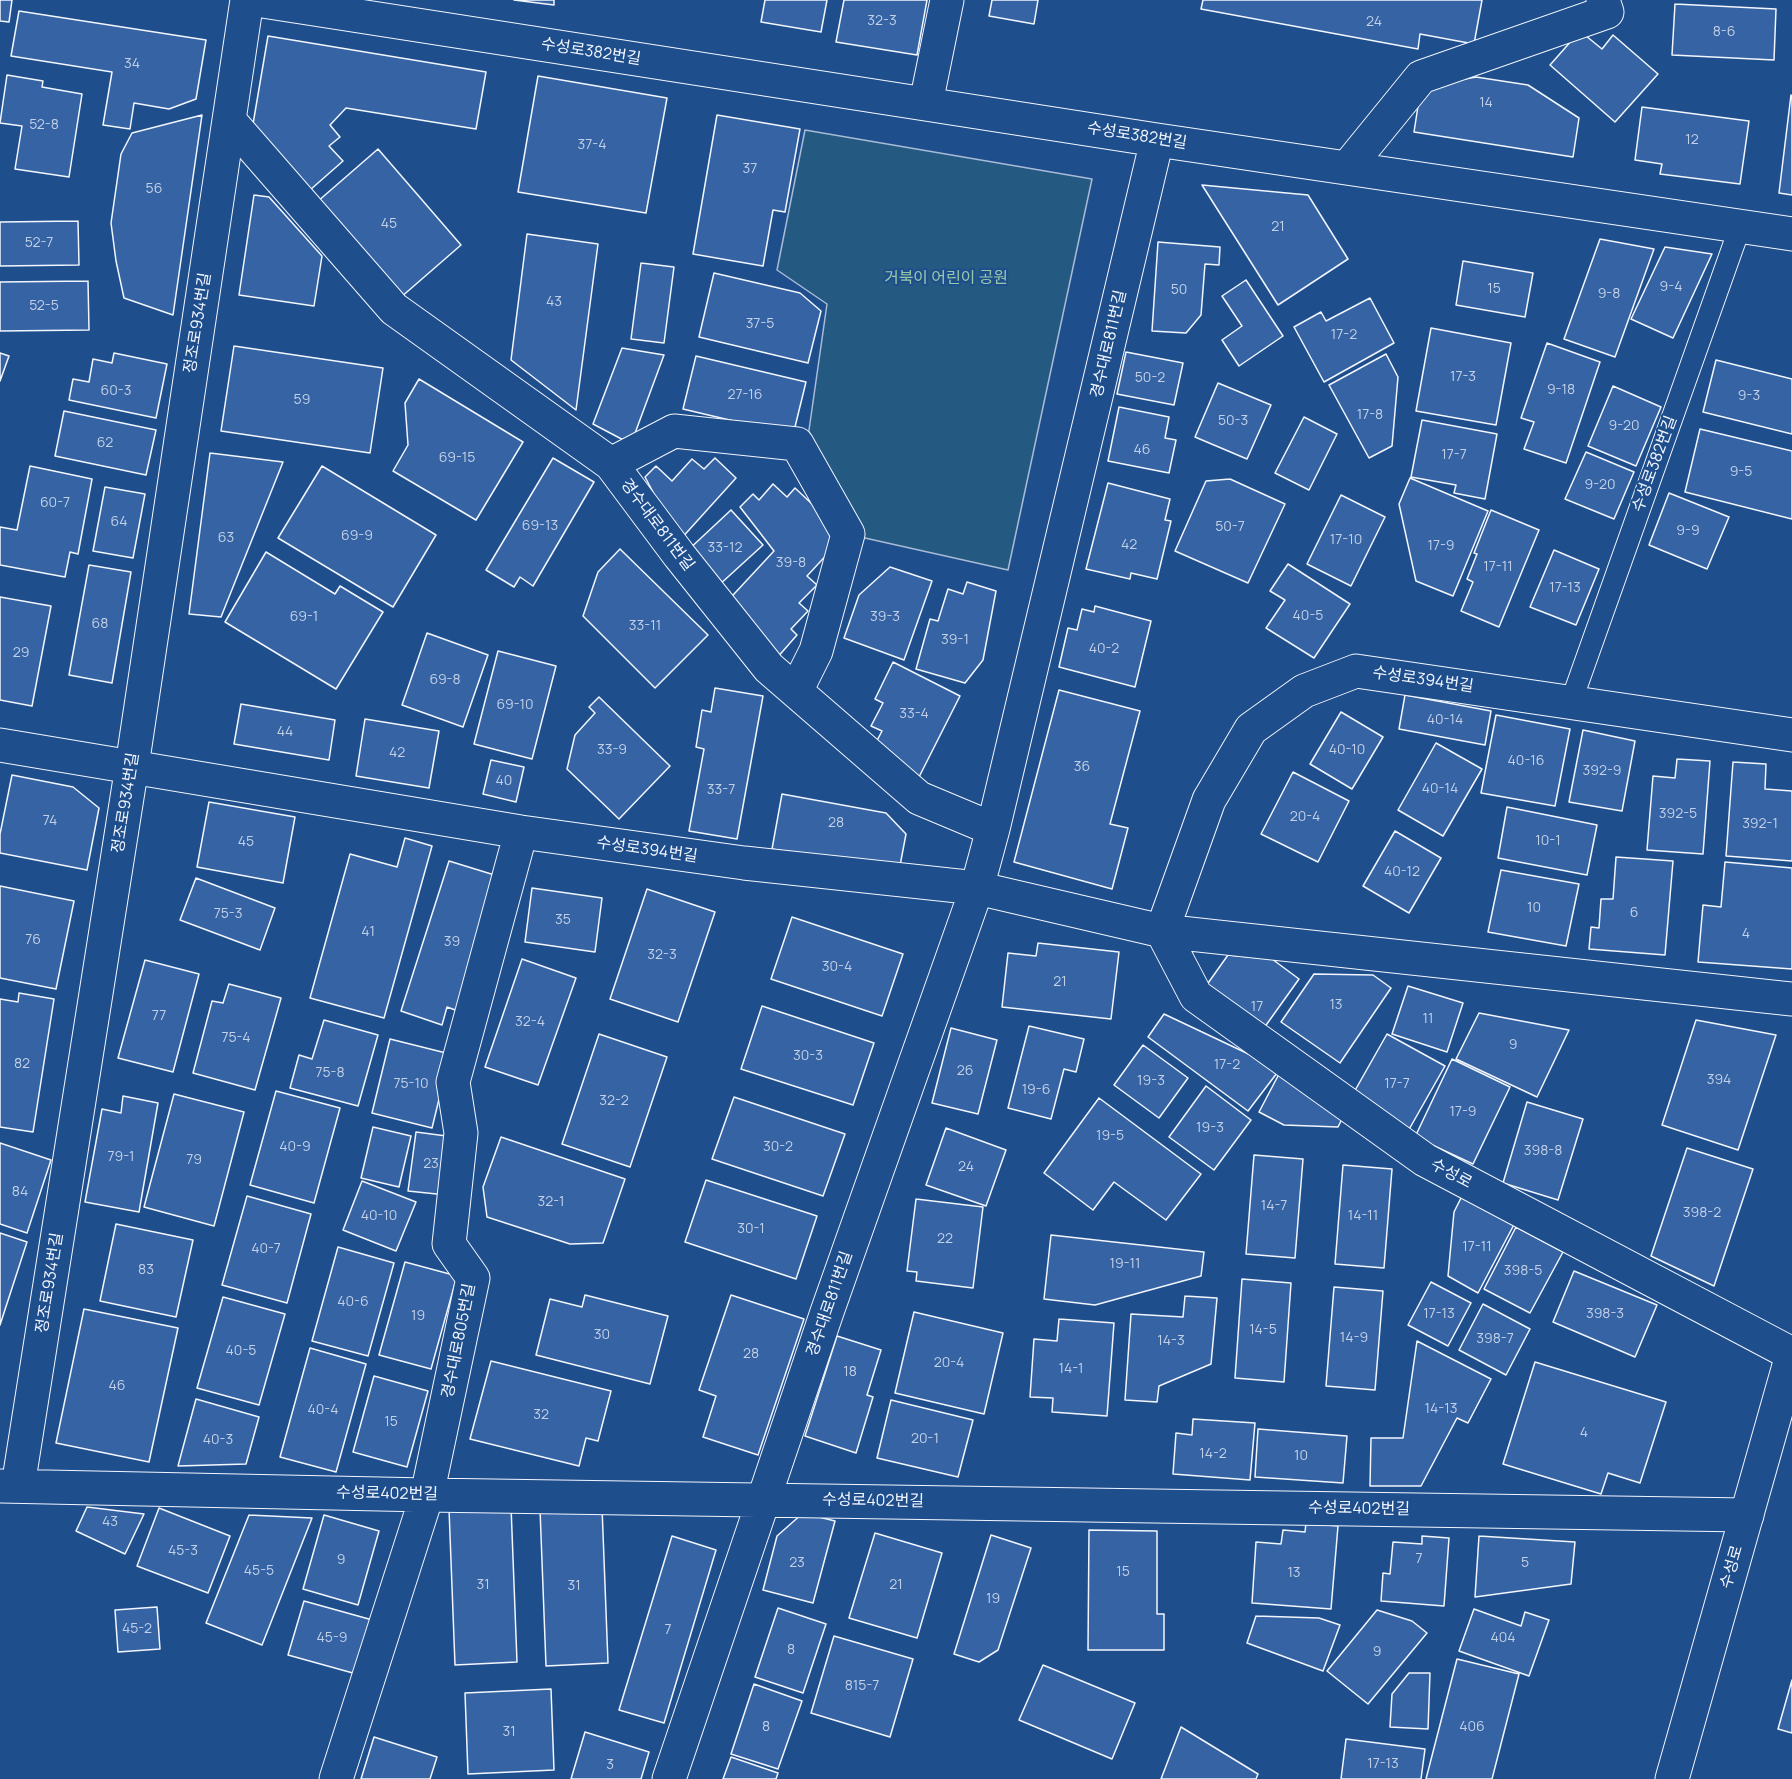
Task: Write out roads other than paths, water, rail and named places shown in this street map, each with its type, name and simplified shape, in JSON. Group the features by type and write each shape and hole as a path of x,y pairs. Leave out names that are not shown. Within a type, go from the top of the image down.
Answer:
{"street":[{"name":"정조로934번길","path":"9,1486 132,766 247,0"},
{"name":"수성로382번길","path":"256,0 1157,140 1792,234"},
{"path":"926,103 947,0"},
{"path":"1347,168 1421,77 1607,12 1603,0"},
{"path":"229,120 394,309 611,464"},
{"name":"경수대로811번길","path":"669,1779 831,1301 976,888 993,829 1157,140"},
{"name":"경수대로811번길","path":"795,691 816,651 848,534 797,444 674,430 611,464 679,555 769,668 795,691 919,798 993,829"},
{"name":"수성로394번길","path":"1162,931 1209,800 1251,729 1304,691 1356,671 1792,735"},
{"name":"수성로394번길","path":"0,745 520,832 744,863 976,888 1162,931 1792,999"},
{"name":"경수대로805번길","path":"336,1779 427,1495 473,1278 449,1244 461,1133 453,1082 520,832"},
{"name":"수성로","path":"1162,931 1196,996 1425,1160 1792,1355 1672,1779"},
{"name":"수성로402번길","path":"9,1486 427,1495 1747,1515"}],"lane":[{"name":"수성로382번길","path":"1571,702 1740,227"}],"park label":[{"name":"거북이 어린이 공원","path":"946,279"}]}
